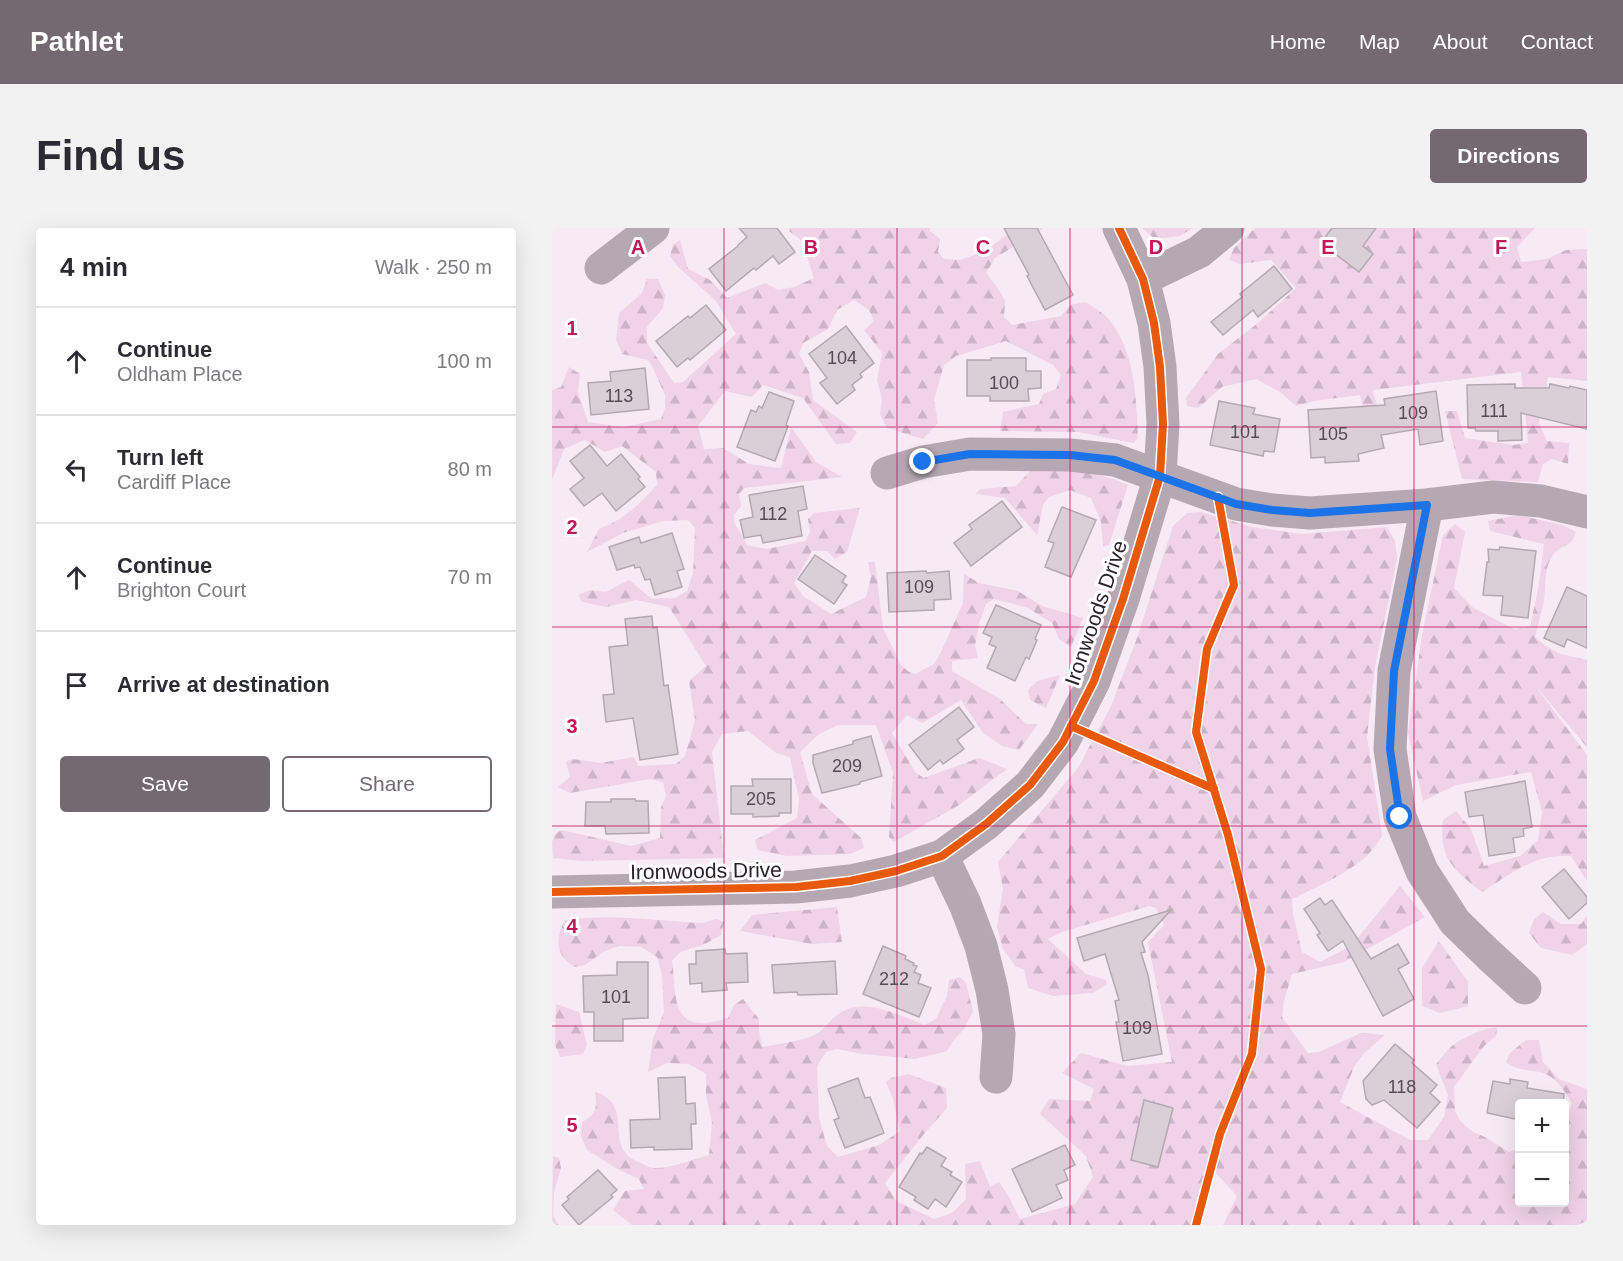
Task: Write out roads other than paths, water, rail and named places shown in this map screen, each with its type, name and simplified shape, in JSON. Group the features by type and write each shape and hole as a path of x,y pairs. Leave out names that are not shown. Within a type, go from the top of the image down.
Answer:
{"street":[{"path":"601,268 653,228"},
{"name":"Ironwoods Drive","path":"552,892 796,887 850,881 896,871 942,856 986,824 1030,785 1063,742 1094,681 1123,599 1160,476 1163,424 1160,367 1154,323 1143,279 1119,228"},
{"path":"1143,279 1198,252 1228,228"},
{"path":"887,473 923,462 970,454 1070,455 1115,460 1236,504 1272,510 1310,513 1427,505 1493,497 1541,501 1587,512"},
{"path":"1427,505 1394,671 1390,749 1400,817 1422,870 1455,922 1525,988"},
{"path":"942,856 965,904 981,946 992,990 999,1034 996,1077"}]}
